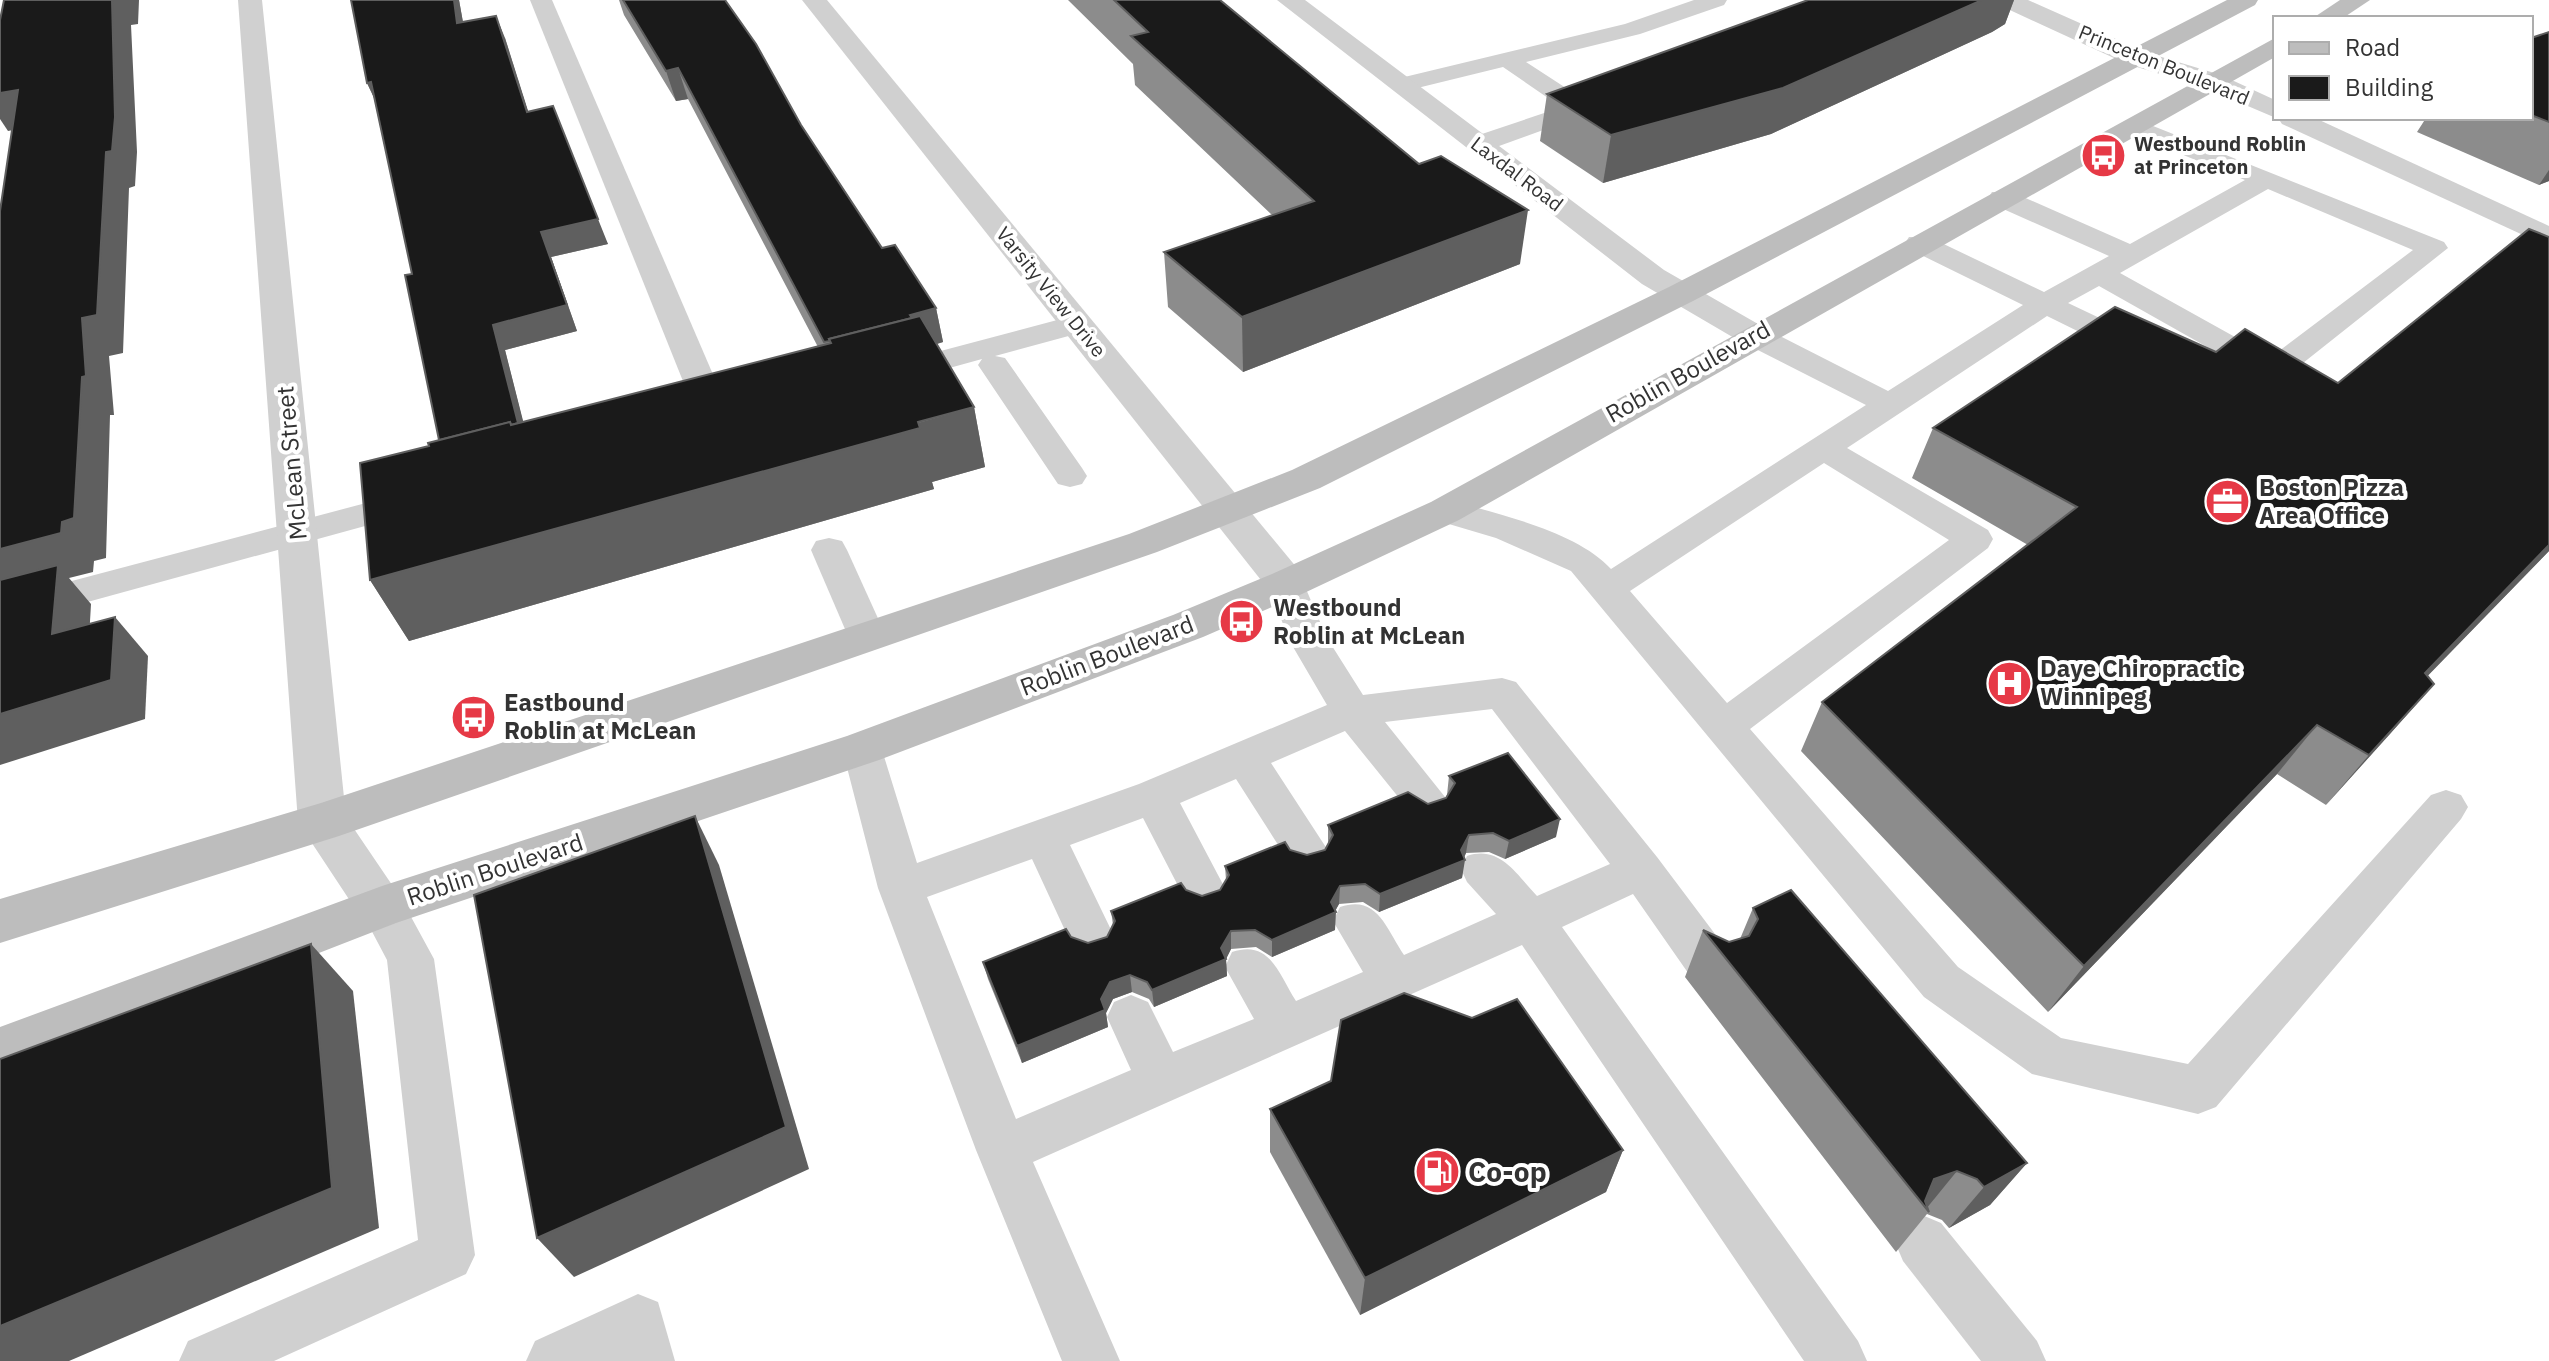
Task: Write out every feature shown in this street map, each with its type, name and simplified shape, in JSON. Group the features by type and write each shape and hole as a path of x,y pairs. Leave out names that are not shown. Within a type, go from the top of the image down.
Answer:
{"main road":[{"path":"0,921 322,822 1143,543 1227,510 1379,446 1681,294 2246,0"},
{"path":"2329,16 2358,0"},
{"name":"Roblin Boulevard","path":"0,1052 382,907 863,748 1188,626 1287,584 1445,511 1753,335 2273,47"}],"street":[{"name":"McLean Street","path":"250,0 322,822"},
{"name":"Varsity View Drive","path":"814,0 1287,584"},
{"name":"Laxdal Road","path":"1289,0 1653,277 1753,335"},
{"name":"Princeton Boulevard","path":"2008,0 2136,58 2212,81 2273,109"},
{"path":"2296,120 2549,238"},
{"path":"322,822 382,907"}],"lane":[{"path":"541,0 716,421"},
{"path":"1401,85 1632,29 1716,0"},
{"path":"1508,60 1557,93"},
{"path":"1479,144 1617,94"},
{"path":"2100,274 2273,371 2434,248 2133,126"},
{"path":"1607,589 2045,304 2266,179"},
{"path":"2002,198 2133,256"},
{"path":"1919,243 2158,359"},
{"path":"866,381 1076,324"},
{"path":"1753,335 1890,405"},
{"path":"994,365 1070,476"},
{"path":"1724,727 1975,539 1823,448"},
{"path":"0,613 453,491"},
{"path":"1445,511 1509,530 1584,562 1941,982 2050,1058 2198,1090 2446,807"},
{"path":"829,550 867,636"},
{"path":"1287,584 1308,640 1352,711 1427,802"},
{"path":"901,888 1154,796 1352,711 1502,693 1641,870 1710,965"},
{"path":"863,748 901,888 1002,1150 1091,1361"},
{"path":"1244,756 1307,852"},
{"path":"1154,796 1204,892"},
{"path":"1045,838 1092,938"},
{"path":"1483,869 1532,921 1838,1361"},
{"path":"1002,1150 1532,921 1641,870"},
{"path":"208,1361 447,1255 410,959 382,907"},
{"path":"1356,921 1395,981"},
{"path":"1249,967 1285,1027"},
{"path":"1131,1017 1161,1080"},
{"path":"1922,1242 2017,1361"},
{"path":"555,1361 638,1322 646,1361"}],"building":[{"path":"4,0 112,0 115,117 112,151 106,152 97,315 82,318 86,376 82,377 74,518 62,522 61,533 0,549 0,211 18,90 0,93 0,20"},
{"path":"351,0 454,0 457,23 496,16 527,112 553,106 598,219 541,232 567,305 493,325 518,423 511,425 510,422 439,440 405,275 412,274 371,82 367,83"},
{"path":"623,0 725,0 756,44 801,125 882,248 895,245 936,308 910,315 912,318 824,342 678,68 666,71"},
{"path":"1114,0 1220,0 1419,164 1441,156 1528,210 1242,317 1164,252 1314,201 1131,36 1148,32"},
{"path":"1808,0 1982,0 1783,88 1611,135 1547,94"},
{"path":"2549,32 2549,122 2533,116 2533,37"},
{"path":"2529,229 2549,237 2549,545 2425,673 2434,684 2369,755 2317,725 2084,966 1822,702 2077,507 1933,428 2115,307 2216,352 2245,329 2338,383"},
{"path":"920,316 974,407 918,422 920,428 370,580 360,463 510,422 511,425 831,343 829,339"},
{"path":"58,565 52,634 115,617 111,680 0,714 0,580"},
{"path":"1508,753 1560,819 1509,841 1493,833 1469,835 1461,850 1465,860 1380,894 1365,884 1340,886 1331,902 1336,912 1272,940 1255,930 1231,931 1221,948 1226,959 1152,990 1147,982 1130,975 1110,982 1101,999 1105,1010 1017,1046 983,962 1066,929 1071,937 1088,943 1107,937 1115,921 1111,911 1181,883 1186,890 1202,896 1220,890 1229,875 1225,866 1285,842 1290,850 1307,855 1325,850 1333,835 1328,825 1408,792 1428,804 1446,798 1455,783 1449,776"},
{"path":"695,816 786,1127 537,1238 474,895"},
{"path":"1791,890 2027,1163 1984,1187 1977,1179 1957,1171 1934,1179 1925,1201 1929,1212 1703,930 1729,942 1749,936 1758,919 1753,908"},
{"path":"311,944 332,1188 0,1326 0,1059"},
{"name":"Co-op","path":"1404,993 1472,1018 1517,999 1623,1150 1365,1278 1270,1109 1331,1081 1341,1020"}],"place":[{"name":"Westbound Roblin at Princeton","path":"2103,156"},
{"name":"Boston Pizza Area Office","path":"2228,502"},
{"name":"Westbound Roblin at McLean","path":"1242,622"},
{"name":"Daye Chiropractic Winnipeg","path":"2009,683"},
{"name":"Eastbound Roblin at McLean","path":"473,717"},
{"name":"Co-op","path":"1437,1172"}]}
